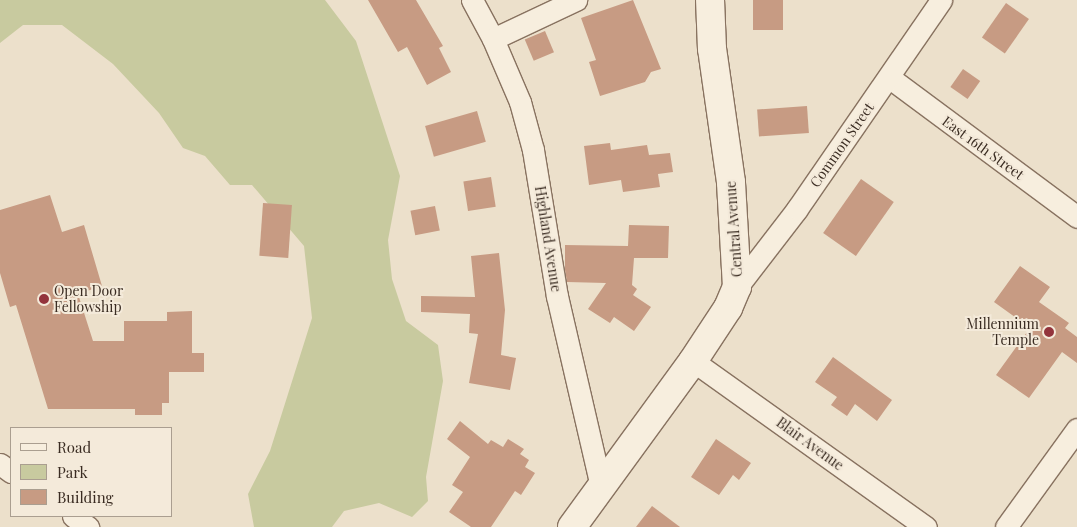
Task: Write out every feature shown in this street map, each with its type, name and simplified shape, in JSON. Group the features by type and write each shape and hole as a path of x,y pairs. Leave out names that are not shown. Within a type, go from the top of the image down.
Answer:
{"street":[{"name":"Highland Avenue","path":"472,0 493,38 520,102 533,150 557,296 601,486"},
{"path":"493,38 576,0"},
{"name":"Central Avenue","path":"572,527 693,361 728,308 737,287 731,182 712,50 710,0"},
{"name":"Common Street","path":"737,287 890,78 941,0"},
{"name":"East 16th Street","path":"890,78 1077,217"},
{"name":"Blair Avenue","path":"693,361 926,527"},
{"path":"1006,527 1077,429"},
{"path":"74,517 88,527"}],"green space":[{"path":"0,0 325,0 356,41 400,176 388,240 392,279 406,321 438,345 443,381 426,477 428,501 412,517 379,503 344,511 332,527 254,527 248,494 270,451 312,318 304,246 252,185 230,185 205,156 183,148 159,113 113,64 62,25 23,25 0,43"}],"building":[{"path":"368,0 416,0 443,46 439,48 451,72 427,85 407,47 398,52"},
{"path":"633,0 661,69 651,72 645,82 600,96 589,62 596,60 581,18"},
{"path":"753,0 783,0 783,30 753,30"},
{"path":"1006,3 1029,19 1005,53 982,37"},
{"path":"545,31 554,52 534,61 525,40"},
{"path":"963,69 980,81 968,99 950,87"},
{"path":"807,106 809,133 759,136 757,109"},
{"path":"477,111 486,142 434,157 425,126"},
{"path":"610,143 611,150 647,145 649,155 670,153 673,172 658,174 660,187 623,192 621,180 589,185 584,146"},
{"path":"491,177 496,207 468,211 463,181"},
{"path":"861,179 894,202 856,256 823,233"},
{"name":"Open Door Fellowship","path":"50,195 62,232 84,225 102,286 78,294 93,341 124,341 124,321 167,321 167,312 192,311 192,353 204,353 204,372 169,372 169,403 162,403 162,415 135,415 135,409 48,409 16,305 10,307 0,273 0,210"},
{"path":"263,203 292,205 288,258 259,256"},
{"path":"435,206 440,231 415,235 410,211"},
{"path":"629,225 669,226 668,258 634,258 632,285 637,289 633,295 651,307 634,331 614,317 610,323 588,309 606,283 567,282 565,270 565,245 628,246"},
{"path":"499,253 505,310 501,355 516,358 510,390 469,383 478,334 469,333 470,314 421,312 421,296 475,297 471,256"},
{"name":"Millennium Temple","path":"1020,266 1050,287 1039,302 1069,323 1065,328 1077,337 1077,363 1062,352 1029,398 996,375 1030,328 994,302"},
{"path":"833,357 892,400 877,421 855,404 847,416 831,405 837,397 815,382"},
{"path":"460,421 488,444 491,440 503,447 508,439 524,449 520,454 529,460 525,467 535,473 521,495 515,491 491,527 471,527 449,512 463,492 452,485 470,457 447,439"},
{"path":"716,439 751,463 739,480 733,475 719,495 691,477"},
{"path":"652,506 680,527 636,527"}],"place":[{"name":"Open Door Fellowship","path":"44,299"},
{"name":"Millennium Temple","path":"1049,332"}]}
